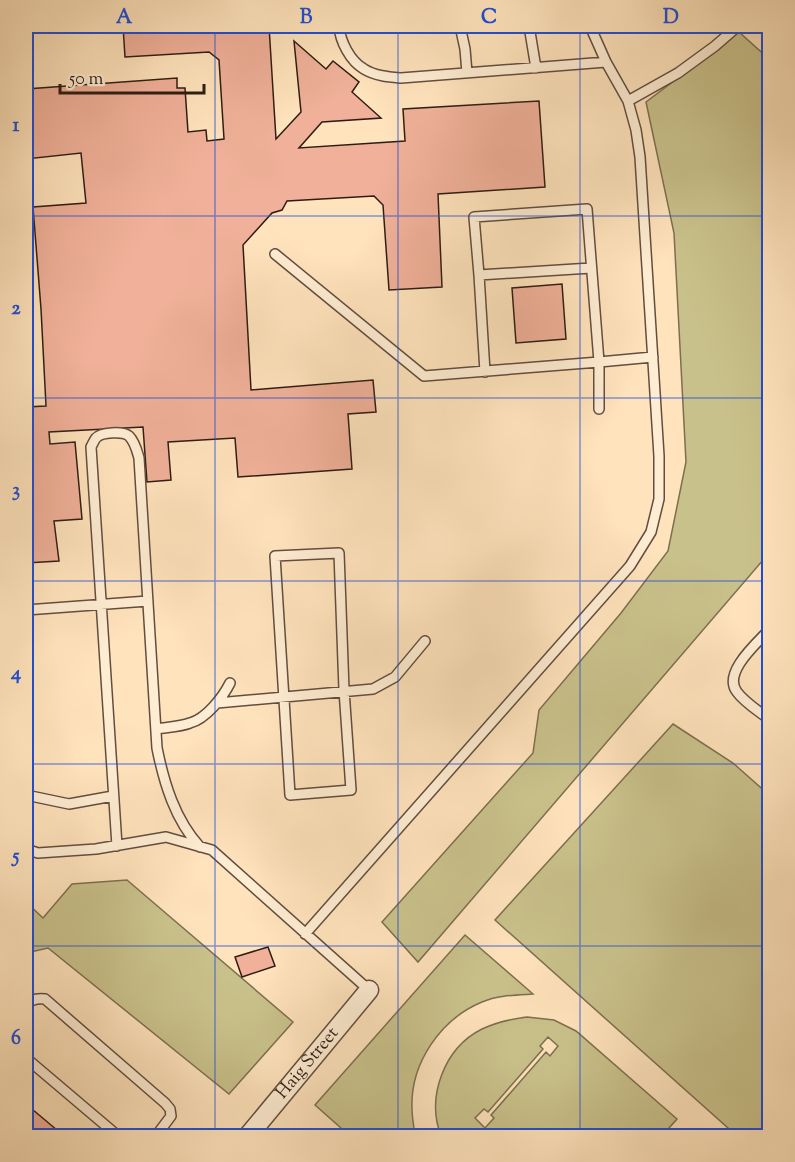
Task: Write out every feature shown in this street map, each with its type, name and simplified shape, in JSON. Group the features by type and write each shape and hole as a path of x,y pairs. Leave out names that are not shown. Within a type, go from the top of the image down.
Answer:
{"street":[{"name":"Haig Street","path":"248,1137 369,990"}],"lane":[{"path":"339,26 339,36 350,55 363,69 383,76 401,78 606,62"},
{"path":"460,26 467,73"},
{"path":"529,26 536,68"},
{"path":"305,934 630,566 651,532 659,499 653,357 640,157 628,100 606,62 590,26"},
{"path":"628,100 678,73 738,26"},
{"path":"485,372 474,217 587,208 599,362 599,409"},
{"path":"275,255 424,376 653,357"},
{"path":"479,275 591,268"},
{"path":"117,846 91,447 95,438 101,434 121,433 127,434 134,442 139,458 160,765 170,797 188,834 200,847"},
{"path":"339,553 344,690 351,790 290,795 283,696 275,556 339,553"},
{"path":"26,610 148,601"},
{"path":"770,629 739,663 732,681 735,690 770,720"},
{"path":"217,702 373,689 395,677 425,641"},
{"path":"156,729 192,723 217,702 230,682"},
{"path":"26,795 69,804 113,796"},
{"path":"26,849 38,853 96,849 166,837 212,850 369,990"},
{"path":"26,1005 29,1001 38,998 45,999 165,1103 170,1109 171,1116 156,1137"},
{"path":"26,1058 118,1137"}],"shaded area":[{"path":"739,32 769,59 769,553 418,962 382,922 533,753 539,710 621,613 668,551 686,462 674,233 646,102"},
{"path":"673,724 733,763 769,795 769,1136 737,1136 495,920"},
{"path":"127,880 293,1022 229,1094 48,948 26,953 26,902 43,918 72,884"},
{"path":"465,935 533,994 501,997 482,1002 453,1019 441,1031 422,1059 416,1075 412,1109 415,1136 350,1136 315,1105"},
{"path":"527,1017 554,1020 576,1031 677,1119 669,1128 678,1136 441,1136 437,1121 437,1090 448,1061 457,1048 482,1029","holes":["548,1037 558,1046 550,1056 546,1052 491,1115 494,1118 485,1128 475,1118 484,1109 488,1112 543,1049 540,1046"]}],"building":[{"path":"123,26 269,26 276,139 301,112 294,41 326,69 333,61 359,82 352,92 381,118 322,122 299,148 405,141 403,109 539,101 545,187 438,194 442,287 389,290 383,205 374,196 287,201 282,210 272,213 243,245 251,390 373,380 376,412 348,414 352,469 238,477 235,438 168,442 171,480 147,482 143,427 49,432 50,444 75,442 82,519 54,521 59,561 26,563 26,407 46,406 33,207 86,203 81,153 26,159 26,89 177,78 177,88 185,88 188,132 206,130 207,141 224,139 219,60 209,52 125,57"},
{"path":"562,284 566,339 516,343 512,288"},
{"path":"268,947 275,966 242,977 235,957"},
{"path":"26,1104 64,1136 26,1136"}]}
